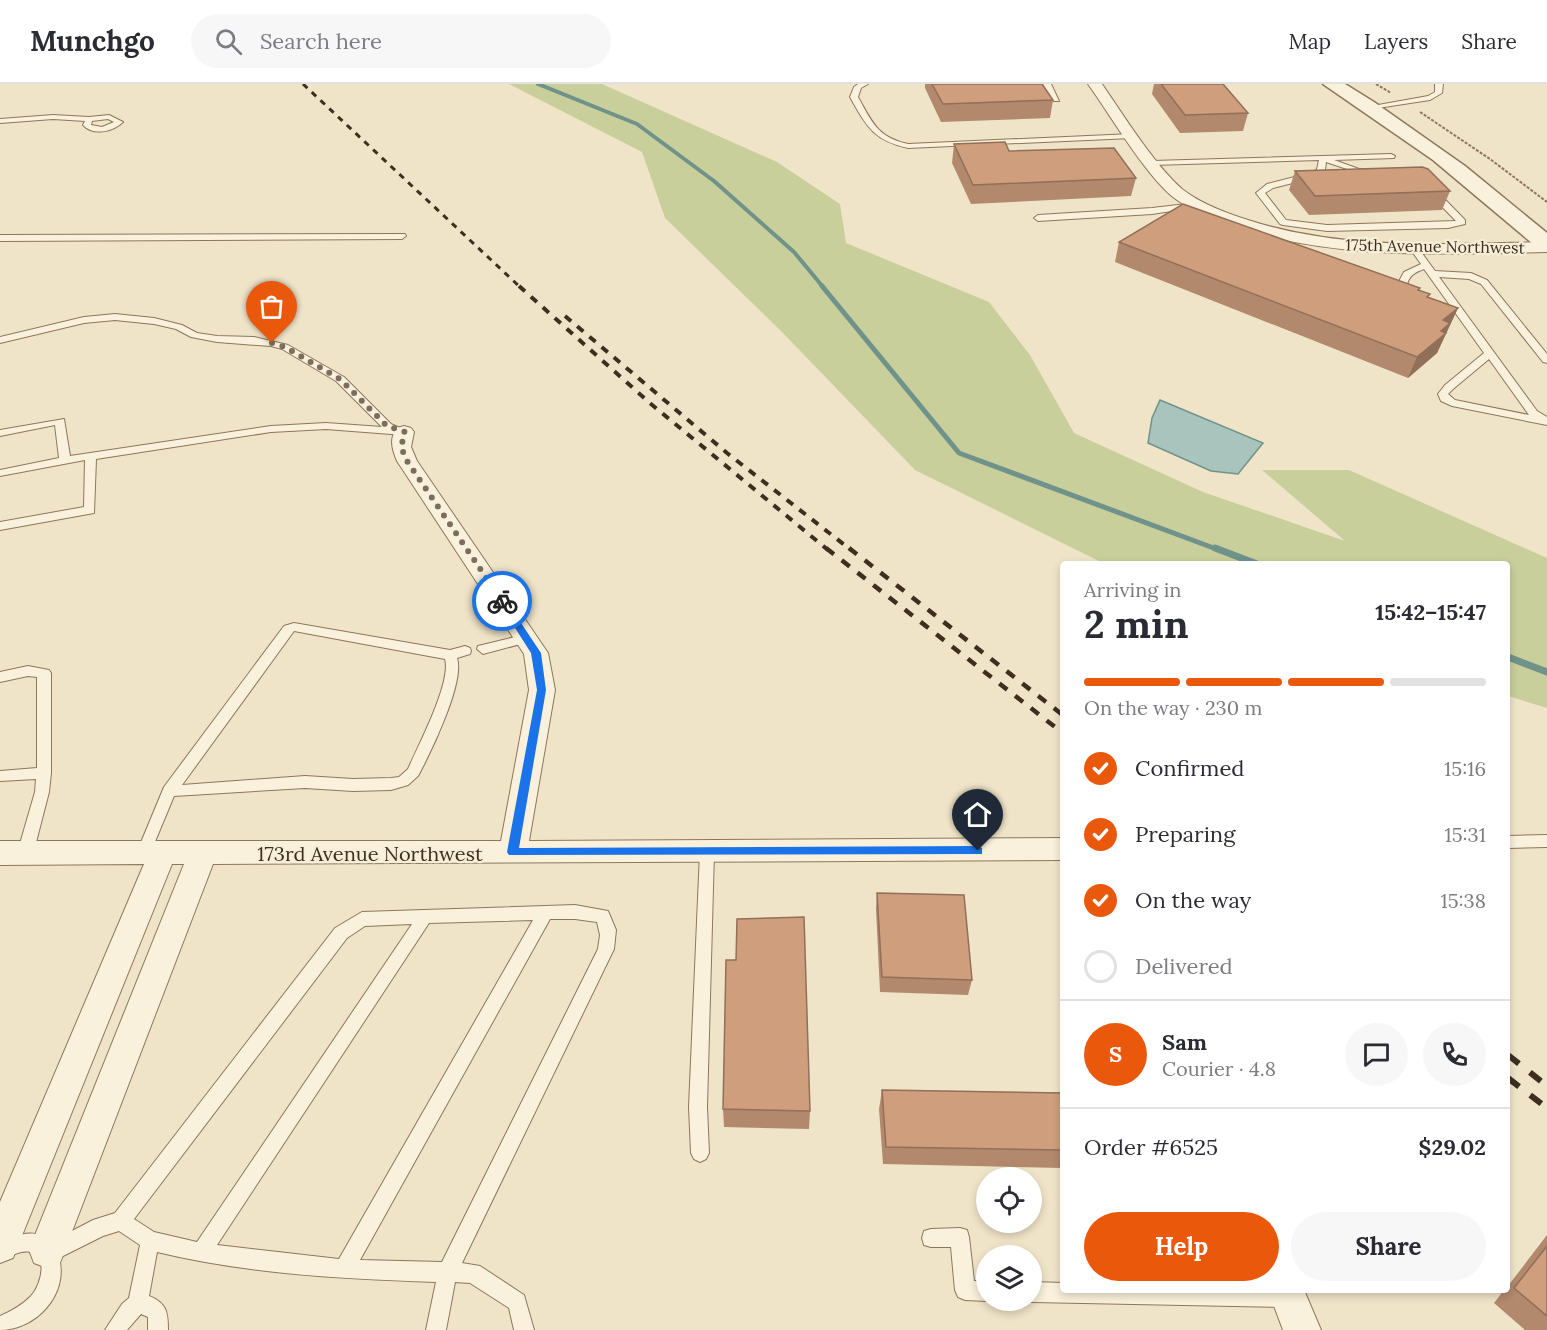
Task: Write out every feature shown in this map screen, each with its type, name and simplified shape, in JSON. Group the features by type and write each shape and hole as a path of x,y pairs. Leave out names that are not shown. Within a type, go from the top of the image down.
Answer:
{"street":[{"name":"175th Avenue Northwest","path":"1095,84 1168,183 1197,205 1259,230 1323,243 1413,248 1547,246"},
{"path":"1332,84 1371,107 1463,173 1547,246"},
{"path":"1358,84 1399,103 1507,185"},
{"path":"405,432 401,447 407,461 536,653 542,690 513,852"},
{"name":"173rd Avenue Northwest","path":"13,854 1060,849"},
{"path":"0,1245 154,852"},
{"path":"48,1252 203,853"}],"lane":[{"path":"864,84 858,87 854,97 876,135 891,143 908,146 1132,136"},
{"path":"1047,84 1056,99"},
{"path":"1371,107 1435,96 1440,90 1439,84"},
{"path":"0,121 35,117 89,119"},
{"path":"1078,138 1085,147"},
{"path":"1043,140 1050,149"},
{"path":"1152,163 1391,156"},
{"path":"1323,158 1337,165 1365,173 1418,180 1425,184 1462,222 1448,225 1327,228 1283,222 1260,193 1270,186 1317,174 1322,170 1323,158"},
{"path":"1038,218 1152,211 1197,205"},
{"path":"0,238 402,236"},
{"path":"1413,248 1533,413 1544,421"},
{"path":"1423,304 1402,285 1406,274 1426,265"},
{"path":"1433,274 1471,276 1484,282 1547,360"},
{"path":"1447,313 1464,318"},
{"path":"0,340 84,320 115,317 154,321 179,327 194,335 217,339 272,343 285,347 340,379 387,426 405,432"},
{"path":"1490,353 1449,387 1443,394 1444,399 1452,403 1544,421"},
{"path":"0,433 60,421 65,460"},
{"path":"0,473 65,460 271,429 326,426 405,432"},
{"path":"0,526 90,510 92,456"},
{"path":"154,852 169,791 288,629 294,627 450,655 465,651"},
{"path":"483,649 527,638"},
{"path":"169,791 305,782 353,785 391,784 403,781 412,772 452,682 455,665 450,655"},
{"path":"0,677 27,671 44,673 42,792 13,854"},
{"path":"0,776 44,773"},
{"path":"1510,842 1547,841"},
{"path":"700,1153 698,1107 707,852"},
{"path":"48,1252 100,1227 121,1221 341,933 362,919 575,912 602,916 608,925 609,940 604,954 448,1271 436,1330"},
{"path":"344,1269 545,914"},
{"path":"201,1253 425,917"},
{"path":"121,1221 150,1241 201,1253 344,1269 473,1273 517,1302 524,1330"},
{"path":"931,1238 960,1237 965,1290 976,1290"},
{"path":"115,1330 129,1311 138,1304 150,1241"},
{"path":"0,1251 23,1243 35,1243 48,1252 53,1261 50,1286 42,1299 20,1318 0,1326"},
{"path":"1042,1293 1293,1306"},
{"path":"138,1304 150,1306 158,1313 158,1330"}],"path":[{"path":"1376,84 1399,103 1490,159 1547,202"}],"green space":[{"path":"509,84 602,84 777,162 840,204 846,243 989,302 1030,355 1074,433 1203,492 1345,541 1262,470 1349,470 1547,558 1547,708 1510,697 1510,561 1099,561 915,470 782,332 665,218 642,152"}],"water":[{"path":"1160,400 1263,443 1238,474 1211,471 1148,443 1152,418"}],"building":[{"path":"932,84 1042,84 1053,100 943,104"},
{"path":"1161,84 1223,84 1248,113 1185,115"},
{"path":"1005,142 1009,151 1114,148 1136,178 973,185 954,144"},
{"path":"1422,167 1428,169 1450,191 1315,196 1295,171"},
{"path":"1183,204 1420,288 1418,290 1430,294 1427,297 1458,308 1443,320 1450,323 1441,331 1446,333 1417,357 1119,242"},
{"path":"877,893 964,895 972,980 882,977"},
{"path":"804,917 810,1111 723,1109 726,960 736,960 737,919"},
{"path":"882,1090 1060,1093 1060,1150 886,1147"},
{"path":"1547,1246 1547,1316 1514,1288"}],"waterway":[{"path":"538,84 637,124 714,181 794,252 823,287"},
{"path":"822,286 959,453 1219,550"},
{"path":"1215,548 1249,561"},
{"path":"1510,658 1547,672"}],"railway":[{"path":"303,84 520,287"},
{"path":"519,286 651,404 828,550"},
{"path":"565,316 727,453 851,550"},
{"path":"826,548 1060,731"},
{"path":"849,548 1060,713"},
{"path":"1510,1057 1547,1086"},
{"path":"1510,1080 1547,1108"}],"way so far":[{"path":"272,343 285,347 340,379 387,426 405,432 401,447 407,461 502,601"}],"route":[{"path":"502,601 536,653 542,690 513,852 978,851"}]}
